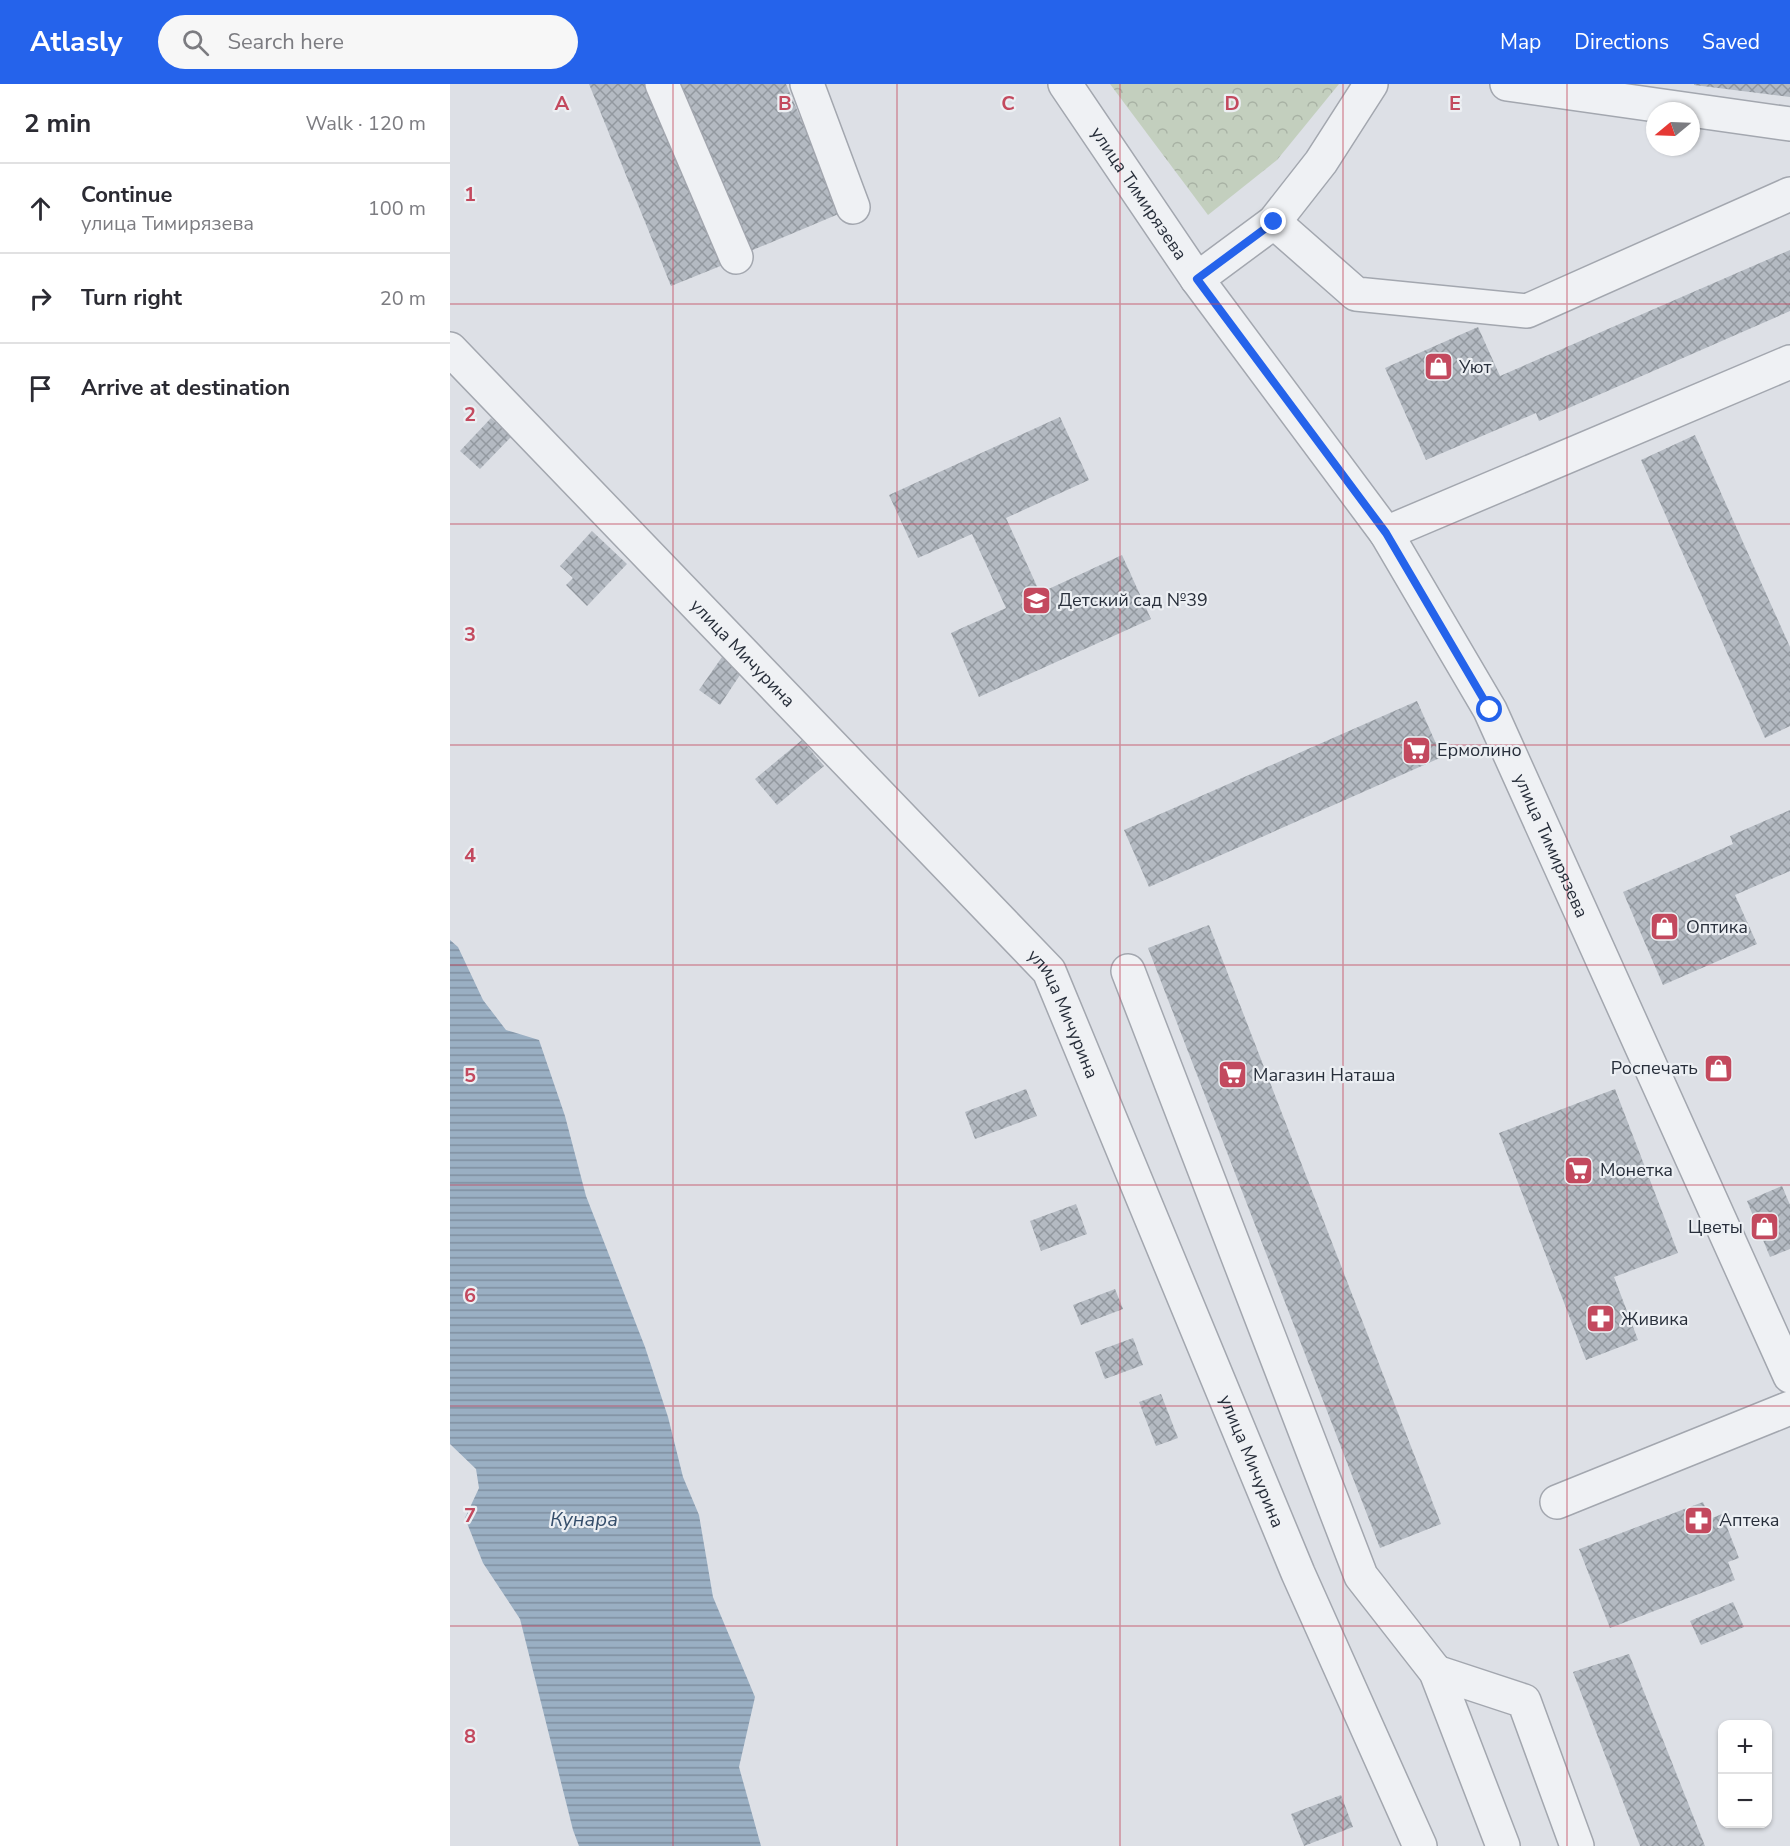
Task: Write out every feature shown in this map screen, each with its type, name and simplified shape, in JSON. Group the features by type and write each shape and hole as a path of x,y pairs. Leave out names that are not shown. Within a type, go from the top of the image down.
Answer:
{"street":[{"path":"662,84 736,257"},
{"path":"807,84 854,207"},
{"name":"улица Тимирязева","path":"1065,84 1197,279 1386,533 1490,710 1789,1373"},
{"path":"1197,279 1274,222 1321,162 1371,84"},
{"path":"1507,84 1790,124"},
{"path":"1274,222 1356,294 1527,311 1790,194"},
{"name":"улица Мичурина","path":"450,349 1048,971 1298,1573 1420,1846"},
{"path":"1386,533 1790,362"},
{"path":"1128,971 1361,1576 1436,1672 1503,1846"},
{"path":"1557,1502 1790,1408"},
{"path":"1436,1672 1524,1701 1577,1846"}],"green space":[{"path":"1110,84 1339,84 1277,160 1208,215"}],"water":[{"name":"Кунара","path":"450,940 458,947 483,1000 506,1030 539,1040 565,1116 586,1196 645,1347 668,1417 683,1477 699,1515 713,1597 755,1697 739,1767 761,1846 579,1846 520,1619 483,1563 465,1518 479,1488 476,1469 450,1444"}],"building":[{"path":"589,84 650,84 723,265 671,286"},
{"path":"676,84 786,84 841,213 748,252"},
{"path":"1790,84 1790,97 1694,85"},
{"path":"1790,250 1790,311 1539,421 1536,413 1426,460 1385,368 1478,327 1500,376"},
{"path":"1060,417 1089,480 1006,518 1040,593 1122,555 1151,619 979,697 951,633 1006,608 972,534 918,558 889,495"},
{"path":"491,418 511,437 480,469 460,451"},
{"path":"1695,435 1790,647 1790,726 1765,738 1641,460"},
{"path":"592,531 627,564 587,606 566,585 573,578 560,566"},
{"path":"722,657 742,672 720,705 699,690"},
{"path":"1417,701 1442,757 1149,887 1124,830"},
{"path":"802,740 824,766 777,805 755,779"},
{"path":"1790,810 1790,871 1735,895 1757,944 1663,985 1623,892 1733,844 1730,836"},
{"path":"1209,925 1441,1524 1380,1548 1148,948"},
{"path":"1026,1089 1037,1116 975,1139 965,1112"},
{"name":"Монетка","path":"1615,1089 1678,1253 1614,1277 1638,1340 1586,1360 1499,1133"},
{"path":"1782,1186 1790,1205 1790,1249 1770,1257 1747,1201"},
{"path":"1076,1204 1087,1234 1041,1251 1030,1221"},
{"path":"1115,1289 1123,1309 1081,1325 1073,1305"},
{"path":"1133,1338 1143,1365 1105,1379 1095,1352"},
{"path":"1161,1394 1178,1438 1156,1446 1139,1402"},
{"path":"1703,1502 1710,1519 1722,1514 1739,1558 1728,1562 1735,1580 1610,1628 1579,1549"},
{"path":"1733,1602 1744,1627 1701,1645 1690,1621"},
{"path":"1629,1654 1705,1846 1640,1846 1573,1672"},
{"path":"1341,1795 1353,1827 1304,1846 1291,1814"}],"place":[{"name":"Уют","path":"1438,367"},
{"name":"Детский сад №39","path":"1037,600"},
{"name":"Ермолино","path":"1416,750"},
{"name":"Оптика","path":"1665,927"},
{"name":"Роспечать","path":"1719,1068"},
{"name":"Магазин Наташа","path":"1232,1075"},
{"name":"Монетка","path":"1579,1170"},
{"name":"Цветы","path":"1764,1227"},
{"name":"Живика","path":"1600,1319"},
{"name":"Аптека","path":"1698,1520"}],"route":[{"path":"1274,222 1197,279 1386,533 1490,710"}]}
